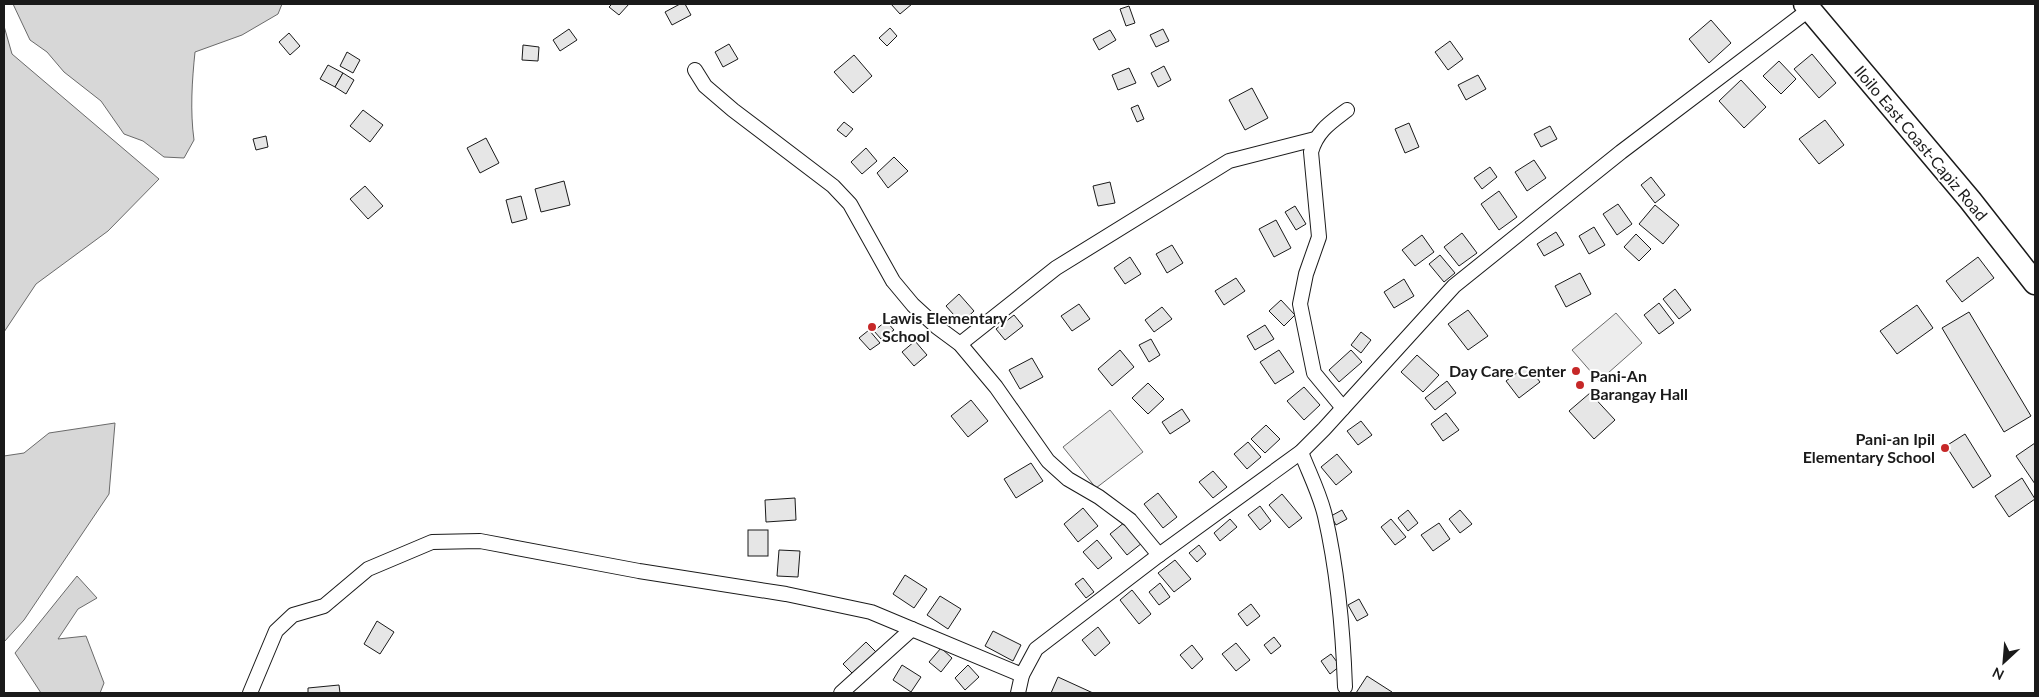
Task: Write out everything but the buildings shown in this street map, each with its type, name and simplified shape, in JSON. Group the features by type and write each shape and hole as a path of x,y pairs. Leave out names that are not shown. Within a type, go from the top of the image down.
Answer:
{"main road":[{"name":"Iloilo East Coast-Capiz Road","path":"1807,6 1970,200 2035,283"}],"street":[{"path":"1018,693 1022,675 1036,649 1159,555 1301,452 1454,286 1807,6"},
{"path":"695,70 705,86 733,110 833,186 850,204 893,281 913,305 937,327 960,344 996,387 1048,461 1068,479 1098,497 1130,520 1159,555"},
{"path":"1343,408 1314,373 1300,304 1306,274 1319,237 1311,152 1315,139 1323,128 1347,110"},
{"path":"960,344 1056,268 1229,161 1315,139"},
{"path":"1301,452 1324,514 1328,531 1342,616 1345,687"},
{"path":"250,693 276,630 293,615 324,606 368,569 432,542 480,541 639,571 786,594 871,612 1022,675"},
{"path":"841,693 912,629"}],"shaded area":[{"path":"13,4 282,4 278,14 242,35 195,52 192,96 194,140 184,158 164,157 143,141 124,134 101,101 64,72 47,52 30,40"},
{"path":"4,26 12,54 159,179 108,231 36,284 4,332"},
{"path":"1616,313 1642,343 1599,381 1572,350"},
{"path":"1110,410 1143,452 1096,488 1063,447"},
{"path":"115,423 109,494 24,620 4,642 4,456 24,453 49,433"},
{"path":"77,576 97,598 78,609 58,639 86,636 104,683 100,693 41,693 15,653"}],"place":[{"name":"Lawis Elementary School","path":"872,327"},
{"name":"Day Care Center","path":"1576,371"},
{"name":"Pani-An Barangay Hall","path":"1580,385"},
{"name":"Pani-an Ipil Elementary School","path":"1945,448"}]}
